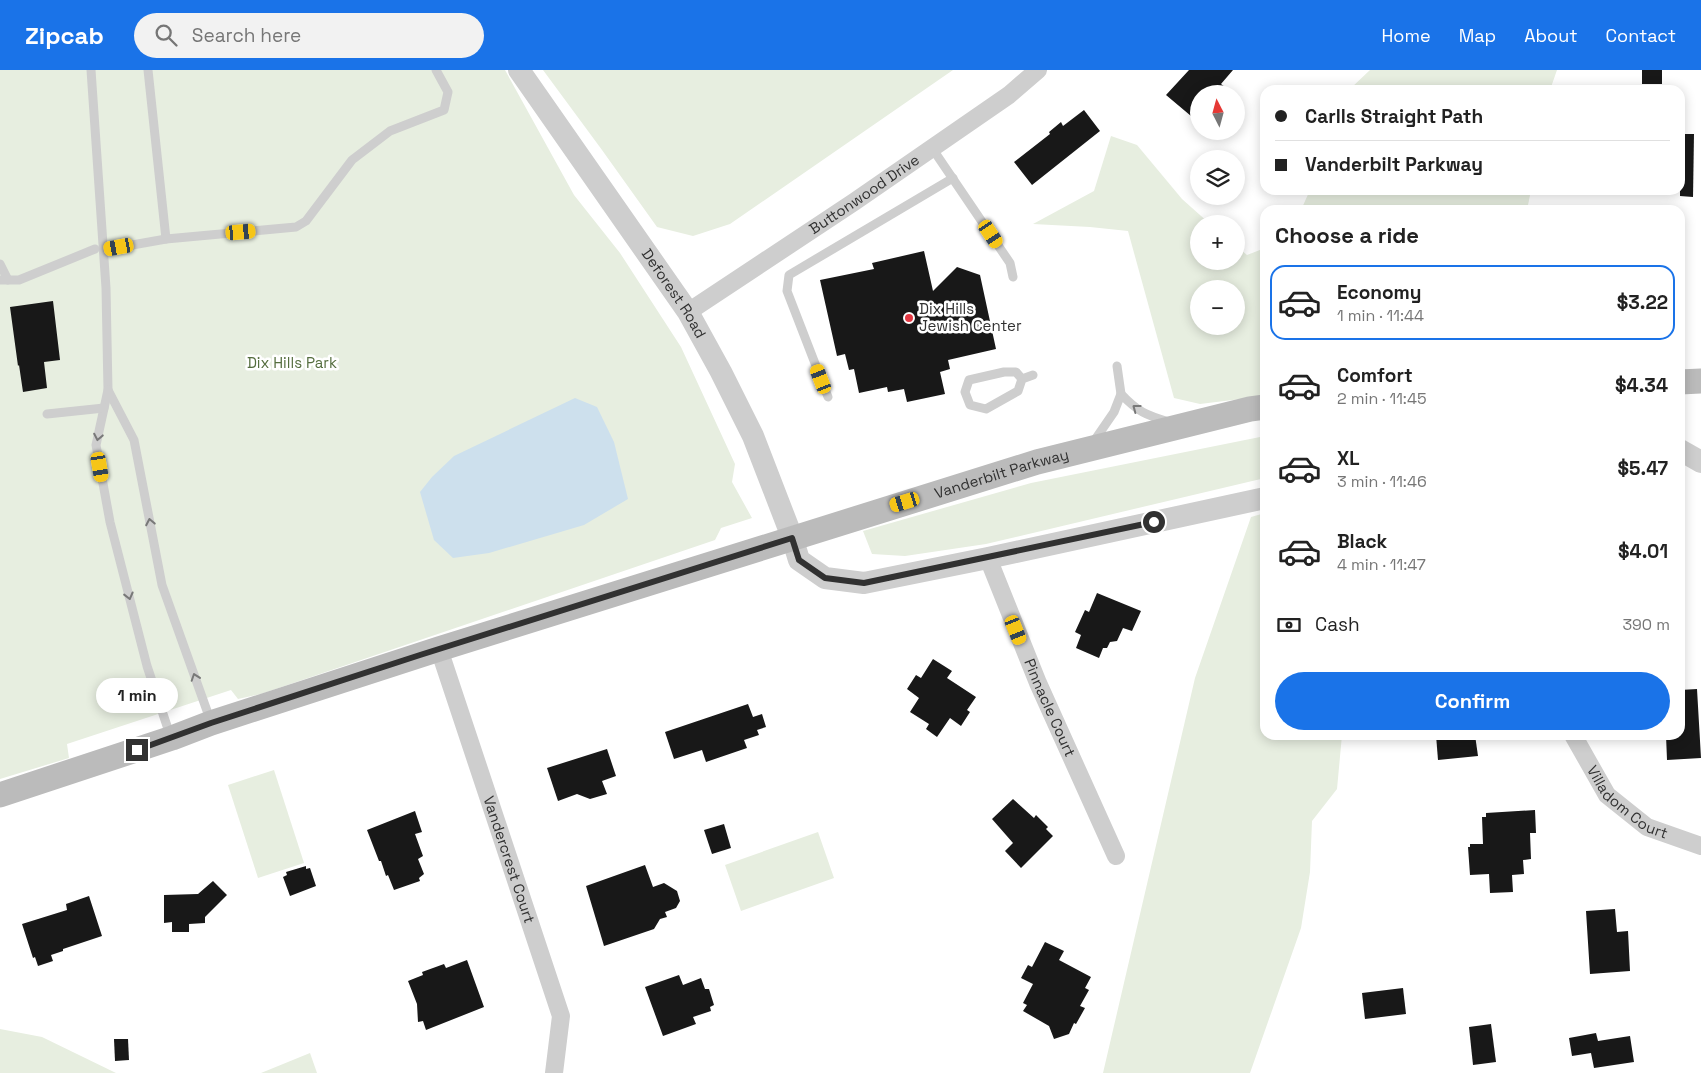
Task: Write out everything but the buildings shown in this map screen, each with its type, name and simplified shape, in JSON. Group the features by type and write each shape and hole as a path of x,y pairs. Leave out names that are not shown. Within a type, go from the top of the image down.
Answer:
{"main road":[{"path":"1685,382 1701,381"},
{"name":"Vanderbilt Parkway","path":"0,795 172,738 211,723 439,649 1037,462 1260,408"}],"street":[{"name":"Deforest Road","path":"519,70 688,312 722,372 753,436 799,560 825,578 864,583 1260,499"},
{"name":"Buttonwood Drive","path":"688,312 854,202 1009,95 1038,70"},
{"path":"1685,453 1701,462"},
{"name":"Pinnacle Court","path":"988,558 1038,683 1116,856"},
{"name":"Vandercrest Court","path":"439,649 561,1016 554,1073"},
{"name":"Villadom Court","path":"1577,740 1607,795 1647,827 1701,846"}],"lane":[{"path":"91,70 99,250 108,390 96,445 110,522 147,666 172,738"},
{"path":"148,70 166,238"},
{"path":"0,264 4,280 19,280 99,250 166,238 296,227 306,221 352,160 390,131 444,110 448,92 436,70"},
{"path":"932,148 1010,262 1012,277"},
{"path":"828,397 787,291 789,275 953,178"},
{"path":"1090,448 1114,412 1121,394 1117,366"},
{"path":"1004,372 1016,372 1022,379 1018,391 986,409 970,405 965,392 969,380 1004,372"},
{"path":"1022,379 1033,375"},
{"path":"108,390 134,440 162,585 211,723"},
{"path":"1121,394 1146,415 1181,426"},
{"path":"47,414 104,408"}],"green space":[{"name":"Dix Hills Park","path":"0,70 505,70 574,195 620,253 681,347 735,464 732,482 752,518 721,528 715,540 261,694 238,699 231,690 67,744 69,758 0,779"},
{"path":"543,70 953,70 730,224 693,236 657,227"},
{"path":"1370,70 1557,70 1552,85 1354,85"},
{"path":"1111,136 1137,145 1182,199 1200,215 1190,215 1190,270 1245,270 1245,253 1247,255 1260,250 1260,397 1200,404 1174,398 1128,231 1033,224 1094,191"},
{"path":"1308,195 1530,195 1528,205 1303,205"},
{"path":"1260,437 1260,479 986,544 905,556 872,554 863,531 1031,483"},
{"path":"1260,514 1260,740 1342,740 1337,789 1312,821 1310,872 1301,928 1250,1073 1103,1073 1195,678 1251,517"},
{"path":"274,770 304,863 258,878 228,785"},
{"path":"818,832 834,878 741,911 725,865"},
{"path":"0,1029 42,1037 116,1073 0,1073"},
{"path":"310,1053 317,1073 261,1073"}],"water":[{"path":"575,398 597,407 614,442 628,499 584,525 489,553 453,558 434,540 420,492 432,477 454,456"}],"place":[{"name":"Dix Hills Jewish Center","path":"909,318"}],"route":[{"path":"137,750 211,723 420,655 792,538 799,560 825,578 864,583 1154,522"}]}
